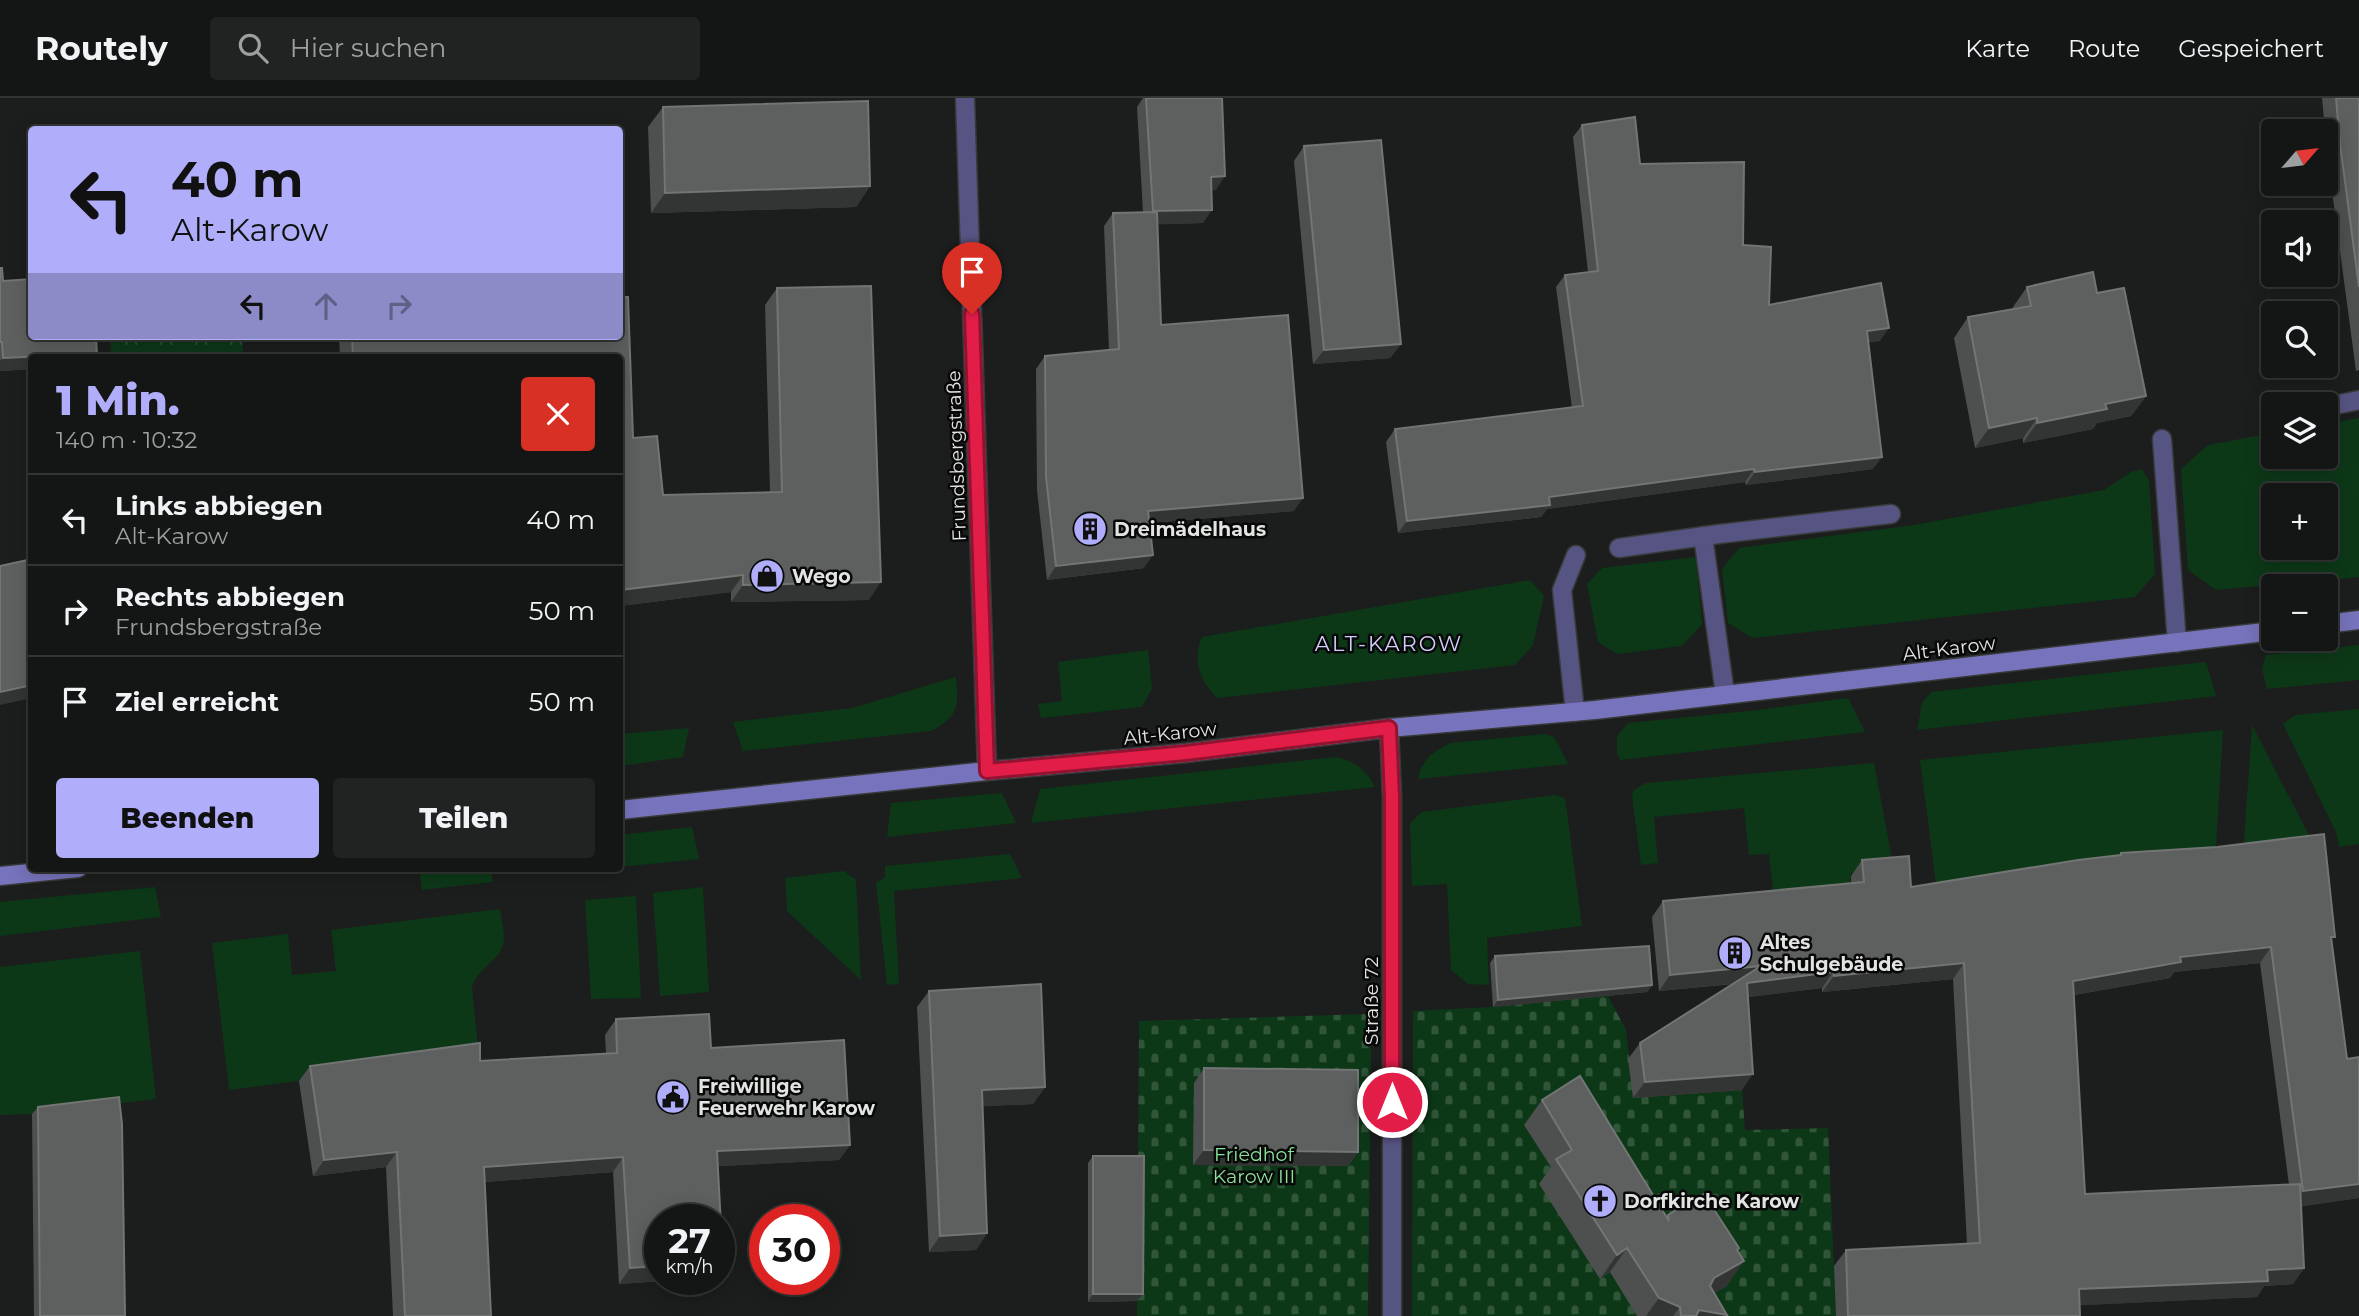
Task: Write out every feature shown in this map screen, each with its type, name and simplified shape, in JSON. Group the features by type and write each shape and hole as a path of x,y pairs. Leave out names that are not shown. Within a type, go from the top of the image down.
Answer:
{"main road":[{"path":"2338,623 2359,620"},
{"name":"Alt-Karow","path":"623,810 1186,753 1389,728 1575,712 2261,632"},
{"path":"0,876 39,872"}],"street":[{"name":"Frundsbergstraße","path":"965,98 987,771"},
{"path":"2338,404 2359,400"},
{"path":"2162,439 2177,643"},
{"path":"1619,548 1891,514"},
{"path":"1703,536 1725,694"},
{"path":"1575,712 1562,590 1576,555"},
{"name":"Straße 72","path":"1389,728 1392,797 1392,1316"}],"green space":[{"path":"110,340 242,340 243,354 111,354"},
{"path":"2359,418 2359,577 2338,579 2338,574 2261,574 2261,586 2216,590 2188,570 2181,469 2208,445 2261,435 2261,469 2338,469 2338,422"},
{"path":"2142,469 2149,480 2155,574 2135,597 1752,638 1728,623 1722,569 1739,548 1914,525 2104,490 2131,472"},
{"path":"1696,557 1702,624 1682,646 1617,654 1598,642 1587,584 1602,568"},
{"path":"1530,580 1544,596 1533,645 1515,665 1217,698 1206,685 1199,670 1198,654 1202,637"},
{"path":"2359,645 2359,680 2267,689 2262,669 2266,655 2338,651 2338,647"},
{"path":"1148,650 1152,688 1142,707 1041,718 1038,704 1062,701 1058,662"},
{"path":"2206,662 2216,696 1917,730 1922,703 1931,692"},
{"path":"956,677 955,710 947,721 931,731 743,751 733,722 852,708"},
{"path":"1848,698 1865,732 1620,760 1617,754 1617,736 1628,723"},
{"path":"2359,709 2359,844 2339,847 2336,832 2283,724 2295,715"},
{"path":"2252,725 2315,847 2243,856"},
{"path":"689,728 683,757 623,766 623,734"},
{"path":"2223,730 2215,863 1937,891 1920,760"},
{"path":"1544,734 1554,737 1568,764 1418,779 1421,768 1430,755 1450,743"},
{"path":"1336,757 1359,767 1375,787 1031,823 1040,789"},
{"path":"1874,763 1894,869 1851,873 1848,893 1774,900 1769,854 1749,855 1744,808 1654,817 1658,863 1641,865 1632,796 1634,790 1646,783"},
{"path":"1002,793 1016,823 887,837 891,803"},
{"path":"1555,795 1565,798 1582,926 1487,938 1489,985 1468,984 1451,970 1447,884 1412,886 1410,823 1422,812"},
{"path":"692,827 699,859 623,867 623,835"},
{"path":"1010,854 1022,878 894,891 899,984 887,985 876,883 885,877 885,866"},
{"path":"844,871 856,880 861,980 787,911 785,878"},
{"path":"420,872 491,872 493,882 422,890"},
{"path":"155,887 161,917 0,936 0,902"},
{"path":"703,887 709,992 660,996 653,893"},
{"path":"636,896 641,998 591,999 585,900"},
{"path":"500,909 504,934 502,948 477,976 472,988 481,1076 394,1068 229,1090 212,943 288,934 292,975 336,971 331,930"},
{"path":"140,951 156,1099 0,1115 0,967"},
{"path":"1608,996 1626,1030 1634,1098 1742,1090 1745,1130 1828,1128 1836,1316 1412,1316 1413,1011 1493,1007"},
{"name":"Friedhof Karow III","path":"1369,1014 1368,1316 1137,1316 1139,1021"}],"building":[{"path":"1146,98 1222,98 1225,176 1211,177 1212,210 1153,211"},
{"path":"2336,98 2359,98 2359,287 2340,144"},
{"path":"868,101 870,186 665,193 663,107"},
{"path":"1635,117 1640,164 1744,162 1743,245 1771,247 1769,305 1881,283 1889,328 1867,331 1882,457 1755,472 1754,469 1549,497 1550,505 1407,521 1395,429 1583,406 1565,275 1598,271 1582,125"},
{"path":"1381,140 1401,344 1324,350 1304,146"},
{"path":"1157,212 1161,325 1288,315 1303,498 1148,511 1153,555 1056,566 1046,477 1045,356 1119,349 1113,213"},
{"path":"2,268 3,281 28,279 28,340 96,340 97,354 28,354 28,357 3,358 0,342"},
{"path":"2093,272 2097,293 2124,288 2146,396 2105,404 2107,409 2037,423 2037,418 1989,428 1968,317 2031,306 2027,287"},
{"path":"871,286 881,582 743,585 743,575 623,590 623,354 353,354 352,340 623,340 623,297 628,297 633,438 657,436 663,495 782,492 777,288"},
{"path":"28,560 28,686 0,692 0,566"},
{"path":"2324,834 2335,937 2331,937 2347,1059 2359,1057 2359,1184 2303,1191 2271,947 2180,957 2181,962 2073,981 2085,1194 2300,1184 2304,1268 2267,1270 2268,1281 2079,1289 2080,1316 1848,1316 1846,1250 1980,1243 1964,963 1834,976 1833,972 1747,983 1753,1074 1645,1082 1640,1043 1761,966 1670,975 1663,901 1864,882 1862,860 1909,856 1911,887 2121,853 2217,847"},
{"path":"1649,946 1652,985 1498,1000 1495,956"},
{"path":"1041,984 1045,1087 982,1090 987,1233 940,1236 929,991"},
{"path":"709,1014 711,1048 844,1040 850,1145 717,1151 720,1204 644,1204 644,1267 630,1268 623,1157 484,1167 491,1316 405,1316 397,1152 324,1160 310,1066 480,1043 480,1061 617,1053 616,1019"},
{"path":"1204,1068 1358,1070 1358,1152 1204,1150"},
{"name":"Dorfkirche Karow","path":"1580,1076 1669,1221 1668,1215 1704,1194 1739,1248 1737,1250 1744,1261 1714,1278 1710,1286 1727,1315 1699,1310 1696,1316 1681,1316 1680,1307 1659,1298 1627,1248 1617,1255 1556,1159 1572,1150 1542,1100"},
{"path":"119,1097 122,1124 125,1316 40,1316 38,1107"},
{"path":"1093,1156 1144,1156 1143,1294 1093,1294"}],"place":[{"name":"Dreimädelhaus","path":"1090,529"},
{"name":"Wego","path":"767,576"},
{"name":"Altes Schulgebäude","path":"1735,953"},
{"name":"Freiwillige Feuerwehr Karow","path":"673,1097"},
{"name":"Dorfkirche Karow","path":"1600,1201"}],"district":[{"name":"ALT-KAROW","path":"1389,644"}],"route":[{"path":"972,314 987,771 1186,753 1389,728 1392,797 1392,1102"}]}
